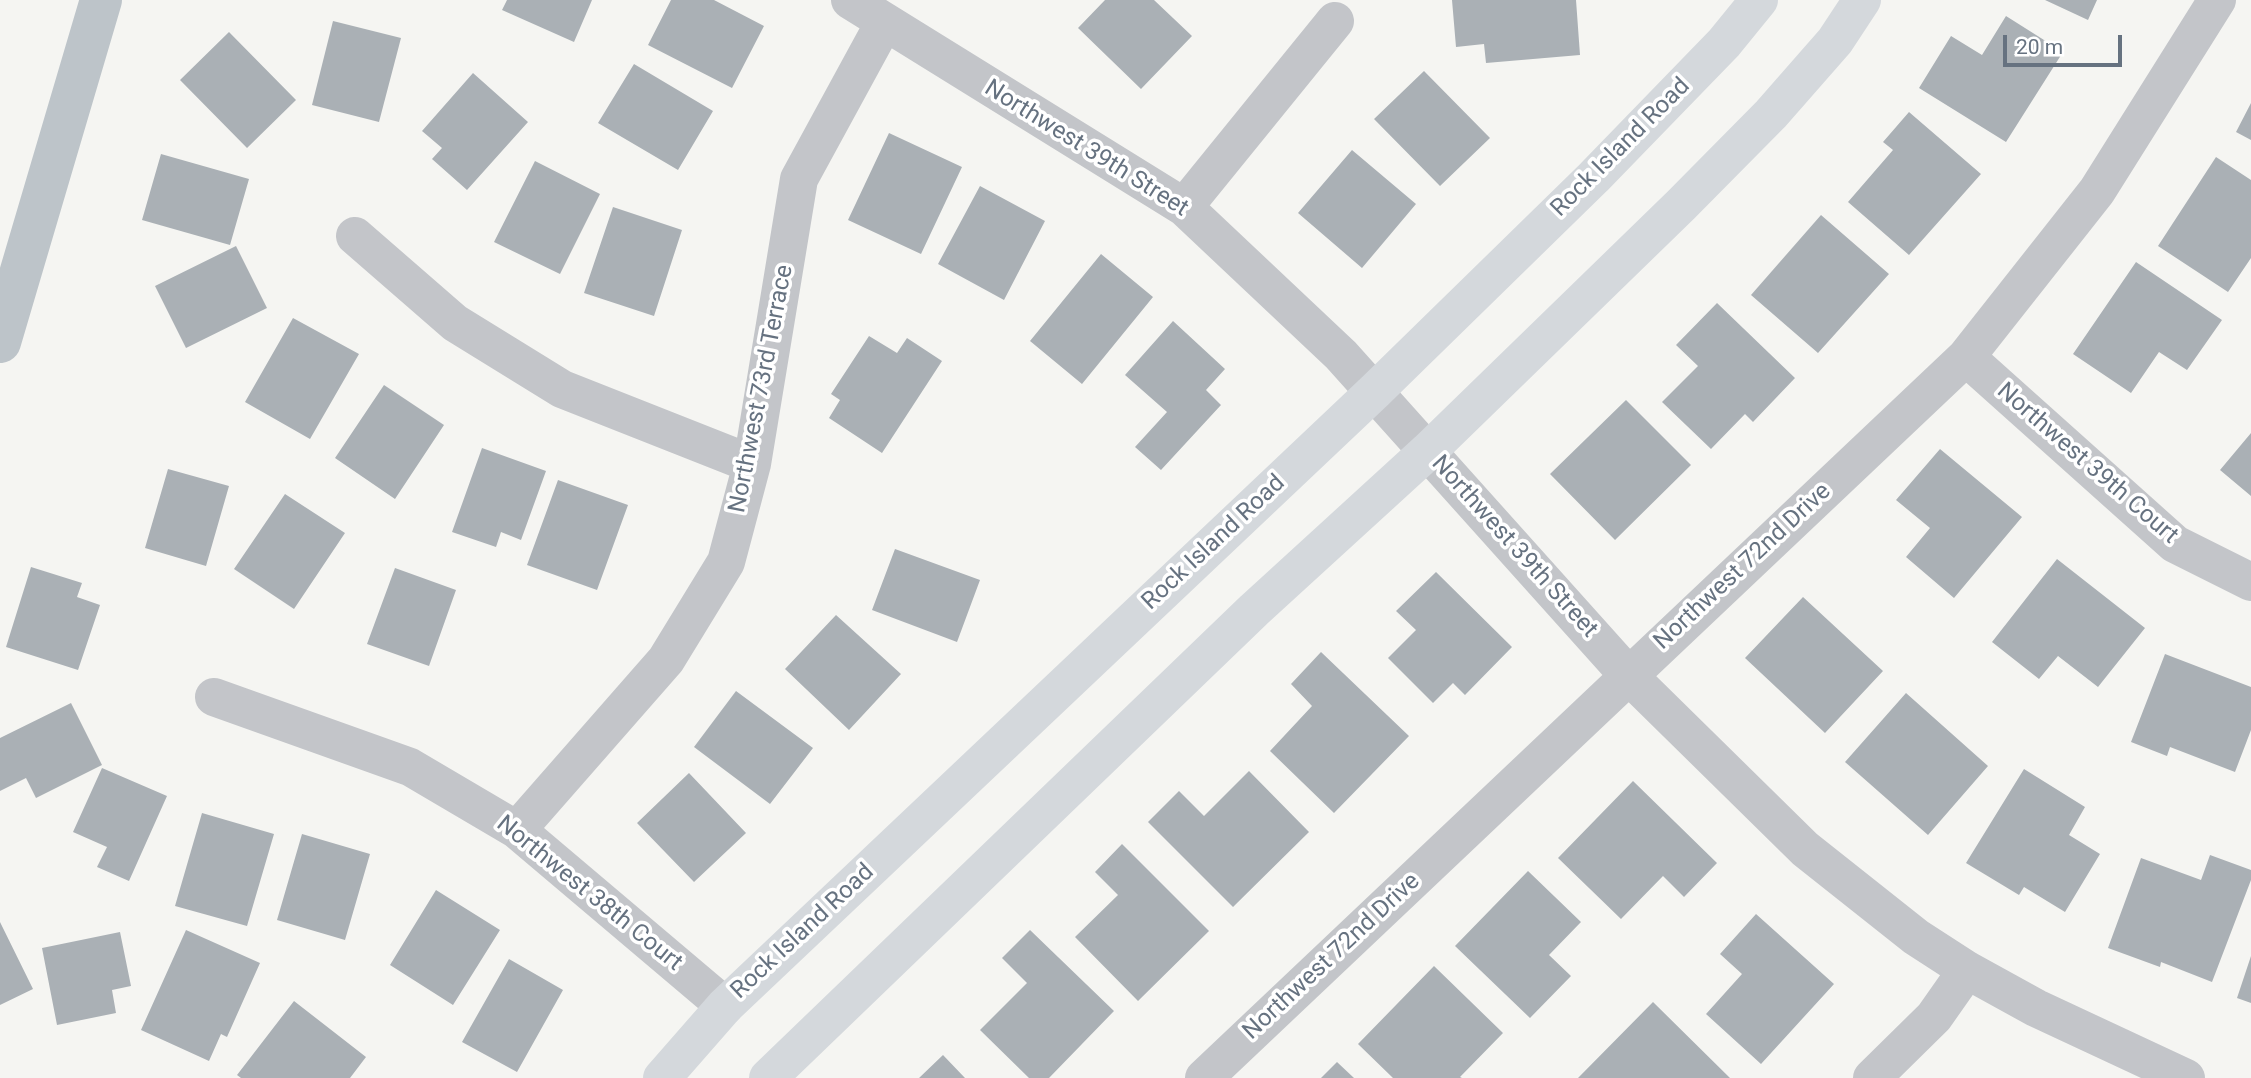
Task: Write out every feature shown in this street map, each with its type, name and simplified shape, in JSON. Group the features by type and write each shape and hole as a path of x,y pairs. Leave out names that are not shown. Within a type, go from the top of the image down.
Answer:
{"main road":[{"name":"Rock Island Road","path":"662,1078 725,1006 1375,391 1594,177 1724,43 1759,0"},
{"path":"768,1078 1254,610 1428,452 1681,205 1772,114 1835,41 1862,0"}],"street":[{"name":"Northwest 39th Street","path":"850,0 1184,207 1341,355 1628,676 1805,849 1916,937 1967,970 2036,1008 2186,1078"},
{"name":"Northwest 72nd Drive","path":"1204,1078 1966,357 2097,191 2217,0"},
{"path":"1184,207 1335,22"},
{"name":"Northwest 73rd Terrace","path":"517,830 666,660 726,562 752,464 799,179 884,23"},
{"path":"355,236 455,323 562,389 752,464"},
{"name":"Northwest 39th Court","path":"1966,357 2175,544 2251,582"},
{"name":"Northwest 38th Court","path":"214,697 410,767 517,830 725,1006"},
{"path":"1872,1078 1934,1017 1967,970"}],"building":[{"path":"507,0 592,0 574,42 502,10"},
{"path":"671,0 714,0 764,26 732,88 648,45"},
{"path":"1105,0 1154,0 1192,36 1141,89 1078,28"},
{"path":"1452,0 1576,0 1580,55 1486,63 1484,44 1456,47"},
{"path":"2045,0 2097,0 2088,20"},
{"path":"2006,16 2063,52 2006,142 1919,88 1951,36 1982,55"},
{"path":"333,21 401,38 379,122 312,105"},
{"path":"229,32 296,100 247,148 180,80"},
{"path":"634,64 713,111 678,170 598,123"},
{"path":"1424,71 1490,138 1440,186 1374,119"},
{"path":"473,73 528,122 467,190 432,159 442,148 422,131"},
{"path":"2251,103 2251,140 2236,132"},
{"path":"1909,112 1981,174 1909,255 1848,202 1893,150 1883,142"},
{"path":"889,133 962,167 921,254 848,220"},
{"path":"1352,150 1416,204 1362,268 1298,213"},
{"path":"161,154 249,179 230,245 142,220"},
{"path":"2216,157 2251,180 2251,258 2228,292 2158,246"},
{"path":"535,161 600,194 560,274 494,242"},
{"path":"980,186 1045,221 1004,300 938,264"},
{"path":"613,207 682,230 654,316 584,293"},
{"path":"1821,215 1889,274 1818,353 1751,295"},
{"path":"236,246 267,308 186,348 155,286"},
{"path":"1101,254 1153,297 1082,384 1030,341"},
{"path":"2136,262 2222,320 2187,370 2159,352 2131,393 2073,354"},
{"path":"1717,303 1795,378 1753,422 1745,414 1711,449 1662,402 1698,366 1676,345"},
{"path":"293,318 359,354 310,439 245,402"},
{"path":"1173,321 1225,369 1206,390 1221,405 1161,470 1135,447 1167,412 1125,375"},
{"path":"869,336 897,353 907,338 942,361 882,453 829,418 840,400 831,394"},
{"path":"384,385 444,425 395,499 335,458"},
{"path":"1626,400 1691,465 1615,540 1550,474"},
{"path":"2251,433 2251,496 2220,470"},
{"path":"482,448 546,471 521,540 501,532 496,547 452,532"},
{"path":"1940,449 2022,517 1954,598 1906,557 1930,528 1896,500"},
{"path":"168,469 229,486 206,566 145,548"},
{"path":"558,480 628,505 597,590 527,565"},
{"path":"285,494 345,533 294,609 234,569"},
{"path":"895,549 980,580 957,642 872,610"},
{"path":"2057,559 2145,628 2098,687 2058,656 2039,679 1992,642"},
{"path":"31,567 82,583 77,597 100,605 78,670 6,647"},
{"path":"395,568 456,590 429,666 367,644"},
{"path":"1436,572 1512,647 1465,695 1453,683 1433,703 1388,658 1416,630 1396,611"},
{"path":"1803,597 1883,671 1825,733 1745,658"},
{"path":"836,615 901,674 849,730 785,669"},
{"path":"1321,652 1409,736 1334,813 1270,751 1312,706 1291,684"},
{"path":"2165,654 2251,687 2251,730 2235,772 2170,747 2167,756 2131,742"},
{"path":"736,691 813,748 770,804 694,747"},
{"path":"1906,693 1988,766 1928,835 1845,762"},
{"path":"71,703 102,765 36,798 26,778 0,791 0,738"},
{"path":"102,768 167,796 129,881 97,867 107,847 73,832"},
{"path":"2024,769 2085,807 2069,835 2100,854 2065,912 2024,887 2019,895 1966,863"},
{"path":"1249,771 1309,832 1233,907 1148,822 1179,791 1204,816"},
{"path":"689,773 746,833 694,882 637,823"},
{"path":"1633,781 1717,863 1684,897 1663,876 1621,919 1558,858"},
{"path":"202,813 274,834 247,926 175,906"},
{"path":"302,834 370,854 345,940 277,920"},
{"path":"1122,844 1209,931 1138,1001 1075,937 1118,895 1095,872"},
{"path":"2210,855 2251,870 2251,880 2212,982 2161,962 2160,967 2108,948 2141,858 2201,880"},
{"path":"1528,871 1581,922 1549,955 1571,976 1530,1018 1455,946"},
{"path":"436,890 500,930 453,1005 390,965"},
{"path":"1756,914 1834,984 1761,1064 1706,1014 1742,974 1720,954"},
{"path":"0,922 33,989 0,1005"},
{"path":"186,930 260,963 227,1037 221,1034 209,1061 141,1030"},
{"path":"1030,930 1114,1011 1049,1078 1029,1078 980,1030 1027,983 1002,958"},
{"path":"120,932 131,986 112,990 116,1013 57,1025 42,948"},
{"path":"2251,956 2251,1003 2237,998"},
{"path":"509,959 563,990 517,1072 462,1042"},
{"path":"1434,966 1503,1033 1460,1077 1462,1078 1393,1078 1358,1044"},
{"path":"294,1001 366,1057 350,1078 241,1078 237,1075"},
{"path":"1653,1002 1730,1078 1578,1078"},
{"path":"943,1055 965,1078 919,1078"},
{"path":"1337,1062 1354,1078 1321,1078"}],"waterway":[{"path":"0,342 101,0"}]}
